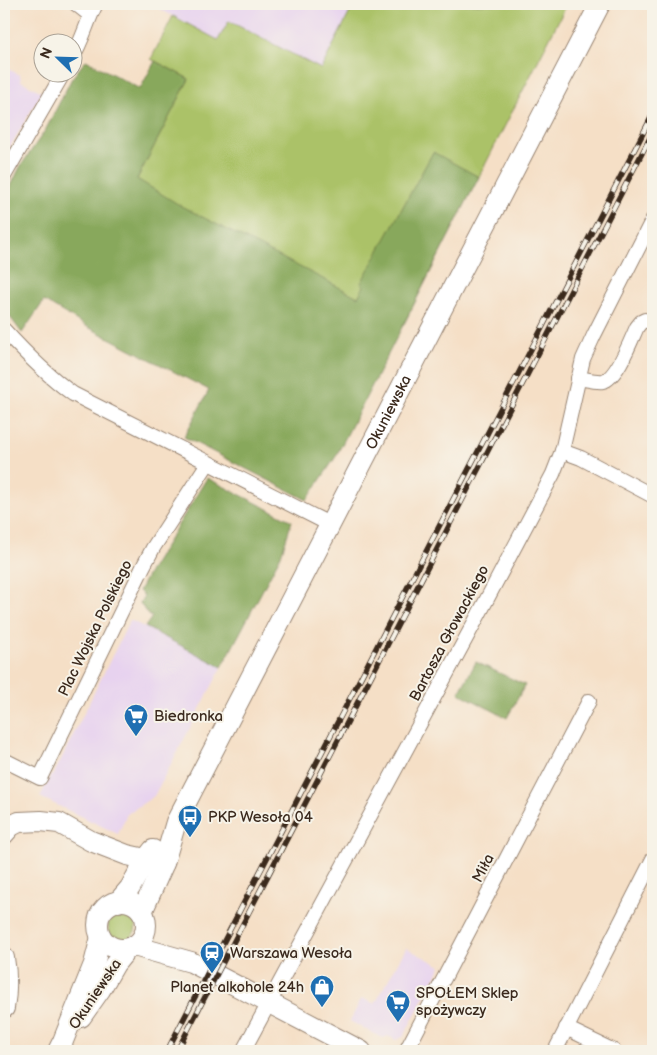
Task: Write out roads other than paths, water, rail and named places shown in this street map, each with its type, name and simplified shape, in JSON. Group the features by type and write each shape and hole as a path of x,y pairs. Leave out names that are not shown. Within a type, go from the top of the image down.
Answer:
{"main road":[{"name":"Okuniewska","path":"118,902 155,861 176,822 600,4"},
{"path":"4,834 11,826 19,822 41,821 59,824 91,841 127,855 155,861"},
{"name":"Okuniewska","path":"144,918 155,861"},
{"path":"144,918 145,933 141,940 131,947 122,949 110,946 101,937 98,925 102,912 107,907 118,902 131,903 137,907 144,918 191,962"},
{"name":"Okuniewska","path":"60,1046 94,964 101,937"},
{"name":"Okuniewska","path":"60,1046 100,990 115,964 131,947"},
{"path":"131,947 191,962 361,1051"},
{"path":"4,958 7,985 4,1008"}],"street":[{"path":"76,4 93,10 82,39"},
{"path":"4,176 58,82"},
{"name":"Bartosza Głowackiego","path":"243,1051 552,474 562,450 584,359 594,335 653,219"},
{"path":"578,378 594,380 609,378 617,369 637,327 645,320 653,323"},
{"path":"4,330 23,351 62,386 74,394 331,525"},
{"path":"562,450 653,496"},
{"name":"Plac Wojska Polskiego","path":"4,760 40,778 143,567 208,463"},
{"name":"Miła","path":"406,1051 589,700"},
{"path":"555,1051 653,859"},
{"path":"566,1028 614,1051"}],"railway":[{"path":"167,1051 653,114"},
{"path":"177,1051 653,132"}],"place":[{"name":"Biedronka","path":"136,737"},
{"name":"PKP Wesoła 04","path":"190,838"},
{"name":"Warszawa Wesoła","path":"212,974"},
{"name":"Planet alkohole 24h","path":"322,1008"},
{"name":"SPOŁEM Sklep spożywczy","path":"398,1023"}]}
